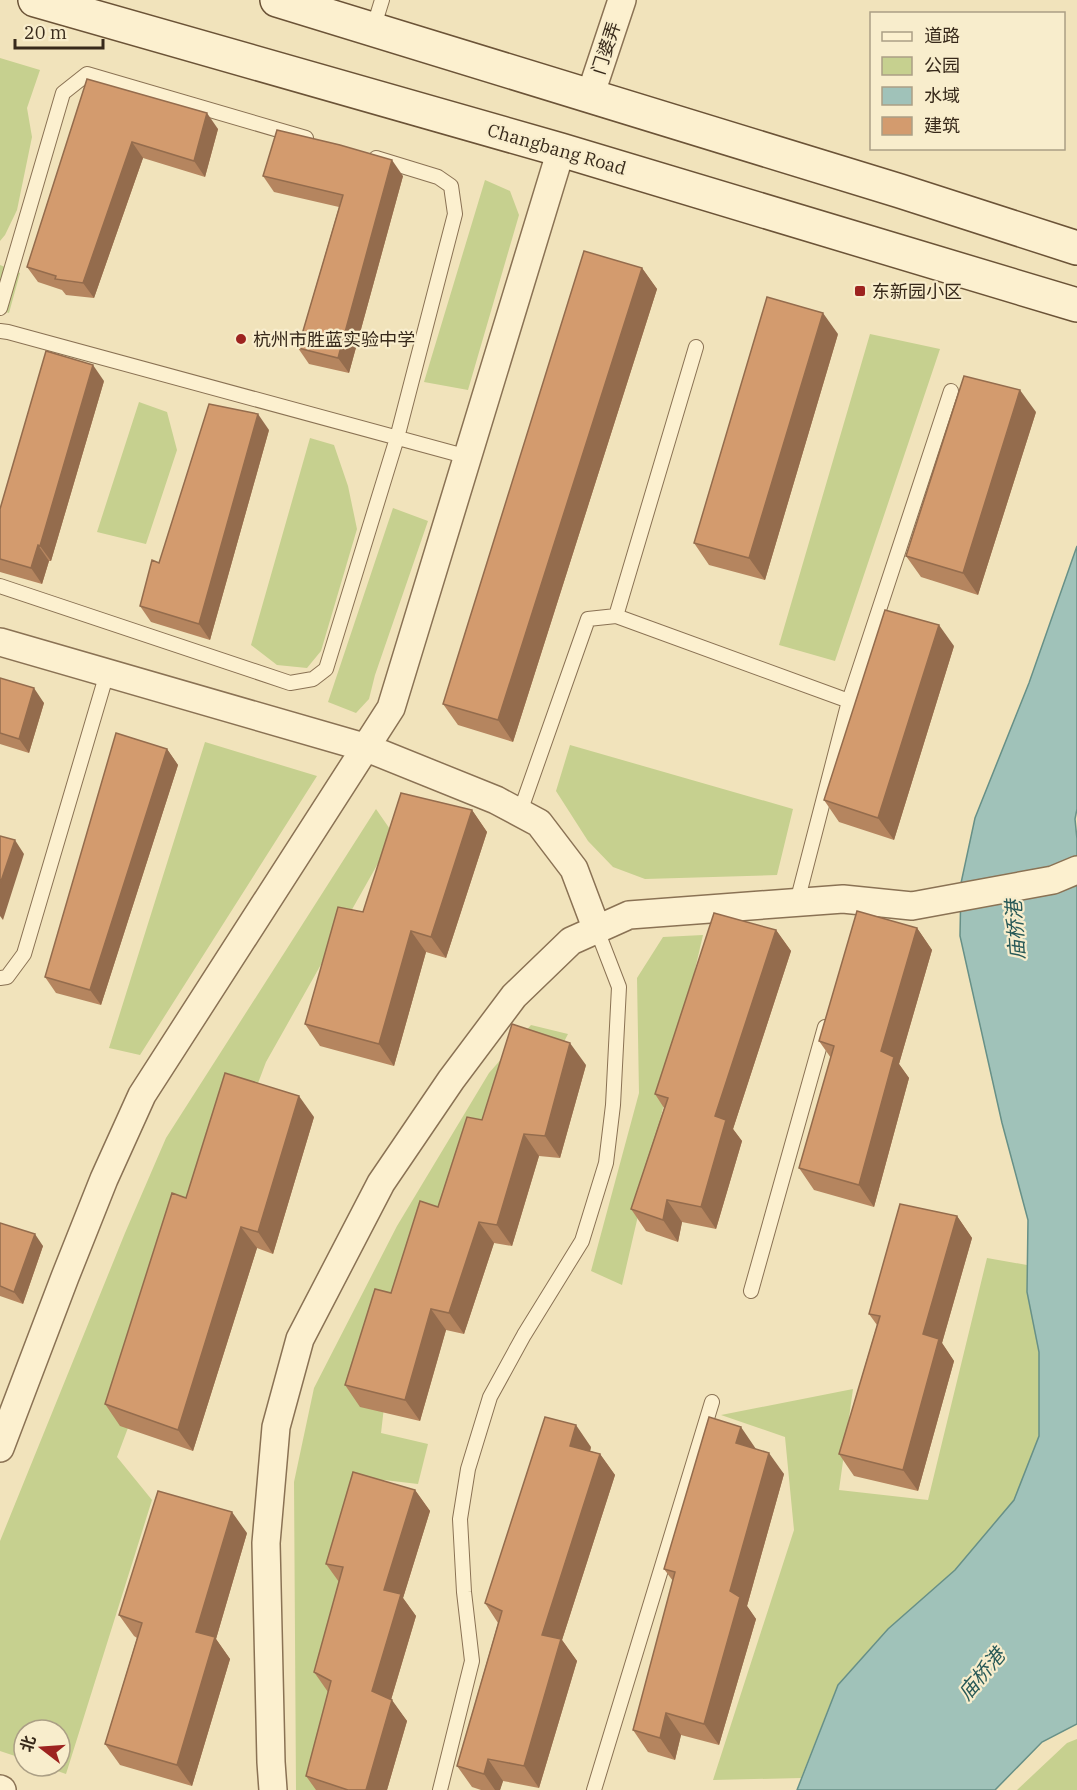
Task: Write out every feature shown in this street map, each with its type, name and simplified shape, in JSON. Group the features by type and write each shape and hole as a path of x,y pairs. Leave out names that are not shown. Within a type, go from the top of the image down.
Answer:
{"main road":[{"name":"Changbang Road","path":"35,0 561,150 1077,305"},
{"path":"277,0 377,15 590,96 900,190 1077,248"}],"street":[{"name":"门婆弄","path":"590,96 622,0"},
{"path":"2,1439 104,1179 142,1095 391,708 561,150"},
{"path":"0,642 367,748 496,800 538,823 574,869 597,930"},
{"path":"273,1790 266,1544 276,1427 300,1339 381,1183 451,1080 514,996 571,941 629,915 843,899 859,906 912,906 1053,880 1077,870"}],"lane":[{"path":"0,308 63,93 87,74 314,140"},
{"path":"0,586 290,683 313,679 326,669 397,438 455,214 452,186 438,177 359,153"},
{"path":"0,331 468,457"},
{"path":"616,616 696,347"},
{"path":"797,902 849,701 951,391"},
{"path":"520,812 588,619 616,616 849,701"},
{"path":"0,978 7,977 24,954 108,673"},
{"path":"440,1790 472,1661 464,1592 460,1519 468,1469 490,1397 524,1335 582,1241 606,1163 613,1105 619,987 597,930"},
{"path":"751,1291 828,1016"},
{"path":"594,1790 712,1402"}],"green space":[{"path":"0,58 40,70 27,108 32,137 17,210 0,241"},
{"path":"485,180 510,191 519,215 468,390 424,382"},
{"path":"0,265 20,273 9,313 0,310"},
{"path":"870,334 940,349 835,661 779,645"},
{"path":"139,402 167,412 177,450 146,544 97,532"},
{"path":"310,438 334,445 348,486 357,529 321,651 307,668 277,665 251,645"},
{"path":"393,508 428,521 375,675 369,699 356,713 328,702"},
{"path":"205,742 317,776 140,1055 109,1048"},
{"path":"570,745 793,809 777,875 645,879 613,867 588,841 556,791"},
{"path":"376,809 394,835 266,1062 117,1457 152,1500 72,1755 72,1718 12,1718 12,1755 0,1751 0,1541 166,1138"},
{"path":"703,935 622,1285 591,1271 639,1093 637,978 663,937"},
{"path":"531,1025 568,1034 386,1390 381,1433 428,1444 418,1484 384,1480 345,1790 296,1790 294,1482 314,1388 397,1226 489,1073"},
{"path":"987,1258 1027,1265 1027,1292 1039,1352 1039,1436 1014,1500 955,1570 888,1629 838,1684 801,1778 713,1780 794,1530 785,1437 721,1415 853,1389 839,1490 928,1500"},
{"path":"1077,1739 1077,1790 1017,1790 1067,1743"}],"water":[{"name":"庙桥港","path":"1077,546 1077,809 1075,819 1077,839 1077,1724 1042,1742 995,1790 797,1790 838,1685 888,1629 955,1570 1014,1500 1039,1436 1039,1352 1027,1292 1028,1220 1002,1123 960,936 961,883 975,818 1029,683"}],"building":[{"path":"87,79 207,113 194,161 132,142 83,283 55,279 56,276 27,267"},
{"path":"277,130 392,160 338,358 298,348 343,195 263,176"},
{"path":"584,251 642,268 498,720 443,704"},
{"path":"767,297 823,313 749,558 694,543"},
{"path":"46,351 93,365 40,546 38,545 31,568 0,559 0,509"},
{"path":"964,376 1020,390 963,573 906,556"},
{"path":"209,404 258,414 199,624 140,606 152,560 159,563"},
{"path":"885,610 939,625 878,818 824,800"},
{"path":"0,678 34,688 19,739 0,733"},
{"path":"116,733 167,749 90,990 45,977"},
{"path":"401,793 472,810 431,937 411,931 379,1044 305,1024 338,907 363,912"},
{"path":"0,836 15,840 0,884"},
{"path":"857,911 917,928 881,1051 894,1057 859,1185 799,1168 834,1046 819,1041"},
{"path":"714,913 776,930 715,1116 726,1120 701,1207 667,1200 663,1220 631,1209 668,1098 655,1094"},
{"path":"512,1024 570,1043 545,1136 524,1134 497,1225 479,1222 449,1313 431,1309 405,1400 345,1385 375,1289 391,1293 420,1201 438,1207 467,1117 482,1120"},
{"path":"225,1073 299,1096 258,1232 241,1227 178,1430 105,1404 172,1193 186,1198"},
{"path":"900,1204 957,1216 923,1334 939,1339 903,1470 839,1454 880,1316 869,1314"},
{"path":"0,1223 35,1234 14,1292 0,1286"},
{"path":"545,1417 576,1425 570,1446 600,1454 542,1635 561,1639 524,1766 488,1759 484,1774 457,1766 502,1611 485,1603"},
{"path":"709,1417 741,1427 736,1443 769,1453 730,1591 740,1597 704,1724 666,1713 660,1738 633,1730 675,1572 664,1569"},
{"path":"353,1472 415,1490 384,1590 401,1594 372,1691 392,1700 366,1790 348,1790 306,1776 331,1681 314,1672 343,1567 326,1564"},
{"path":"158,1491 232,1512 196,1632 215,1637 177,1765 105,1744 142,1623 119,1615"}],"place":[{"name":"东新园小区","path":"860,291"},
{"name":"杭州市胜蓝实验中学","path":"241,339"}]}
